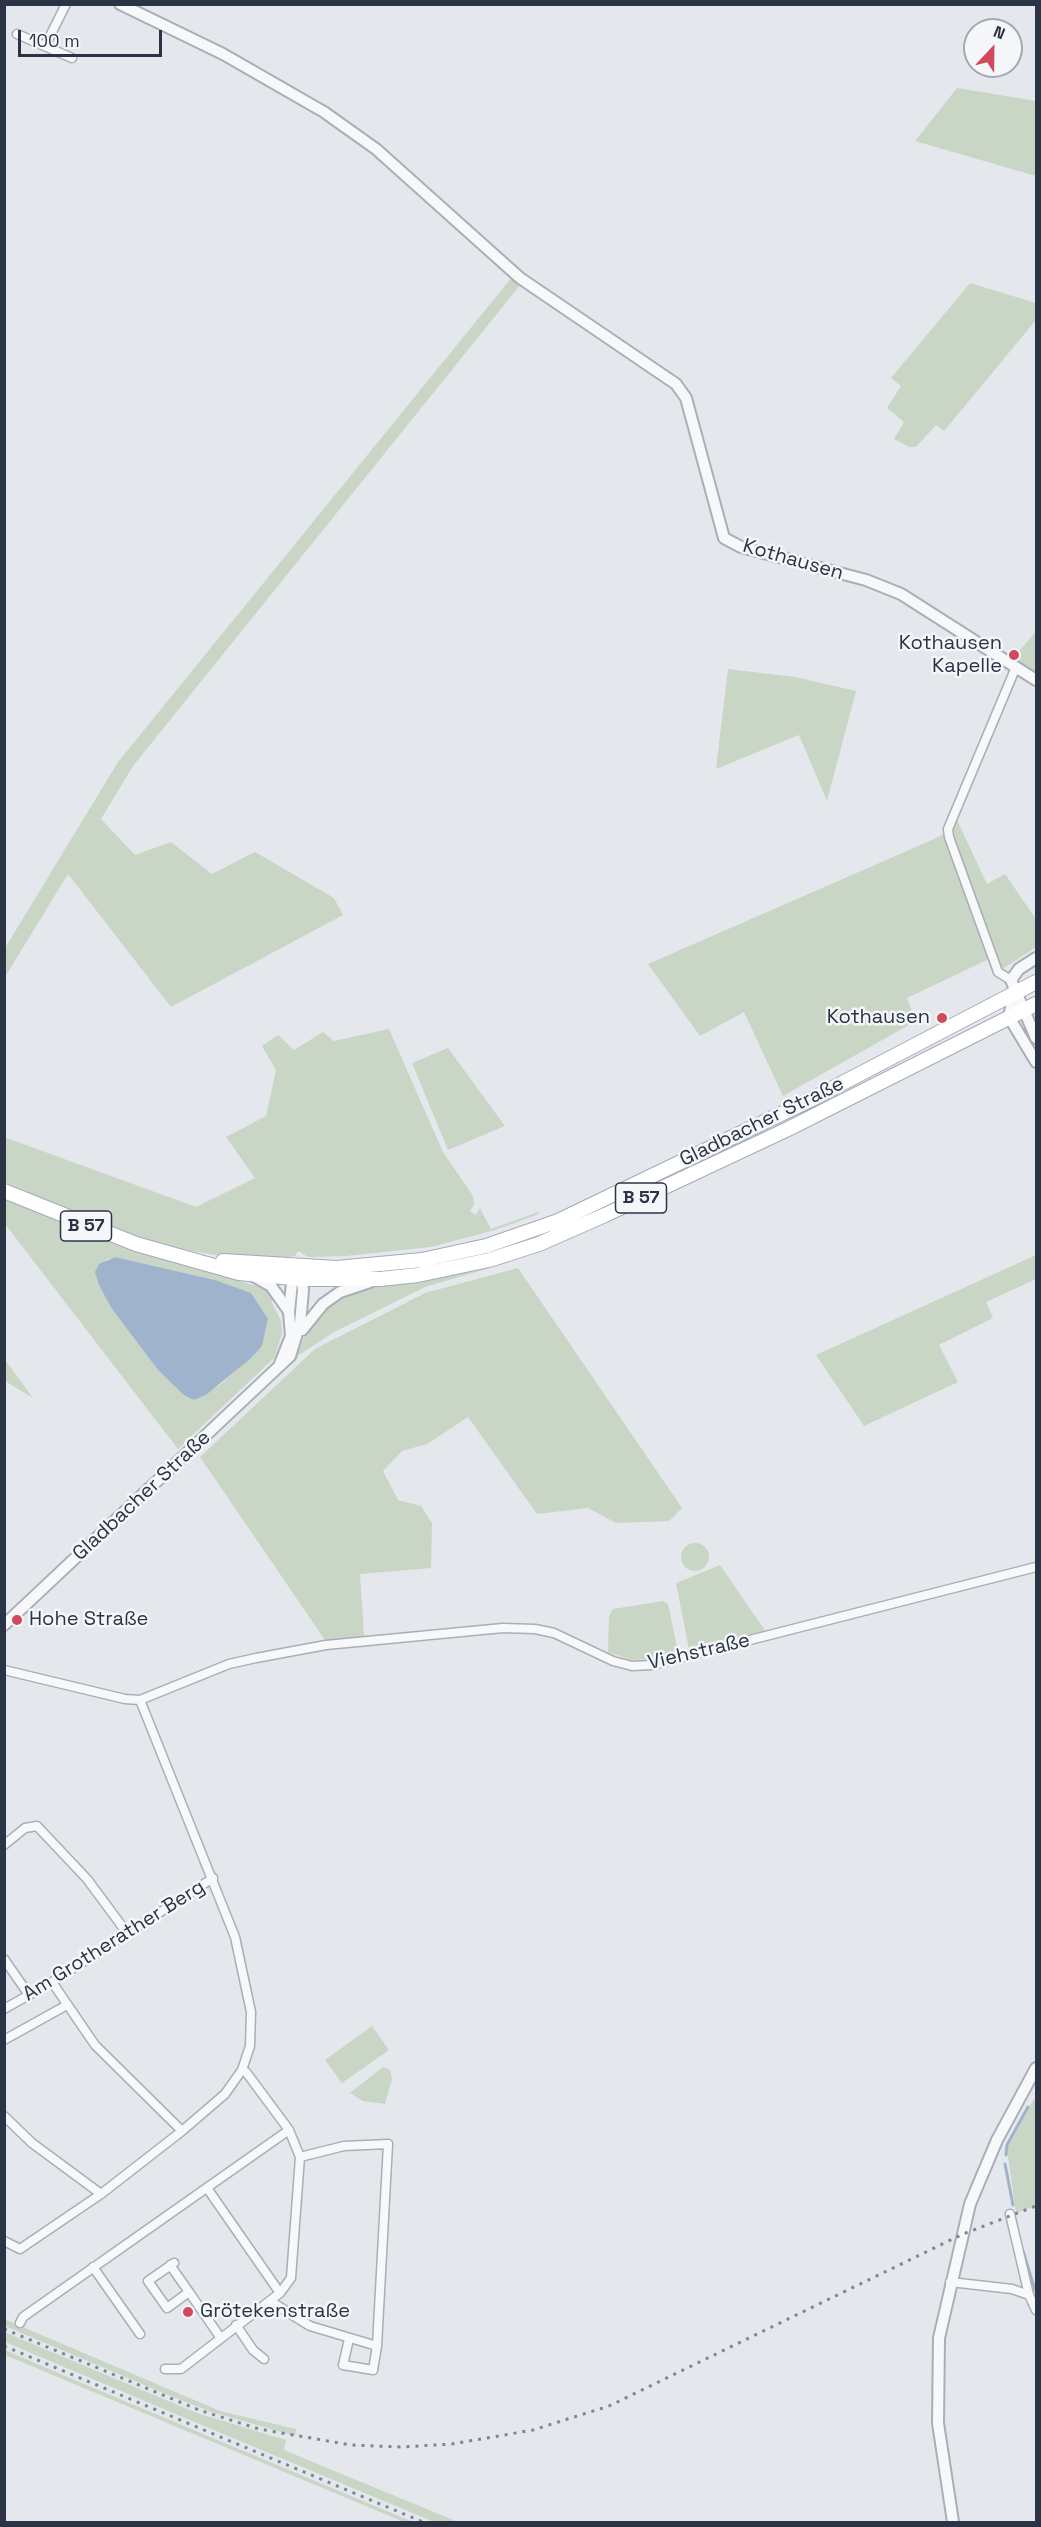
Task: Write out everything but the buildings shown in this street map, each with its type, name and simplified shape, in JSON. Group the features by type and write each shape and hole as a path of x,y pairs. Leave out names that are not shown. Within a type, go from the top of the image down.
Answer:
{"main road":[{"name":"Gladbacher Straße","path":"298,1275 337,1268 422,1260 486,1246 558,1221 810,1100 1013,986 1036,982"},
{"name":"Gladbacher Straße","path":"380,1279 418,1275 489,1260 538,1244 788,1129 1036,1004"},
{"name":"B 57","path":"4,1191 103,1232 171,1255 250,1275 380,1279"},
{"name":"B 57","path":"171,1255 248,1265 298,1275"}],"street":[{"path":"46,44 66,4"},
{"name":"Kothausen","path":"120,4 174,28 272,80 351,130 414,182 520,278 676,384 686,398 724,538 741,547 866,580 901,594 1036,680"},
{"path":"16,34 46,44 72,58"},
{"path":"1016,667 948,829 998,972 1013,986 1036,1038"},
{"path":"1036,958 1019,969 1013,986 1009,1017 1036,1062"},
{"path":"250,1275 271,1286 285,1302 289,1312"},
{"path":"297,1338 298,1275"},
{"name":"Gladbacher Straße","path":"279,1366 291,1336 289,1312 298,1275"},
{"name":"Gladbacher Straße","path":"4,1625 290,1356 308,1319 323,1304 340,1292 380,1279"},
{"name":"Viehstraße","path":"140,1700 229,1664 326,1645 503,1628 535,1629 554,1634 613,1661 632,1666 652,1665 1036,1567"},
{"path":"4,1670 125,1699 140,1700"},
{"name":"Am Grotherather Berg","path":"4,2009 52,1982 213,1878 140,1700"},
{"path":"4,1845 25,1828 37,1826 87,1879 127,1933"},
{"path":"4,2241 20,2249 100,2194 182,2131 225,2094 242,2070 250,2046 251,2013 235,1937 213,1878"},
{"path":"4,1959 29,1995"},
{"path":"52,1982 95,2045 182,2131"},
{"name":"Am Grotherather Berg","path":"4,2040 67,2005"},
{"path":"953,2523 938,2423 939,2338 950,2282 970,2204 997,2140 1036,2068"},
{"path":"165,2369 181,2369 280,2293 286,2287 293,2266 300,2157 289,2130 246,2072 242,2070"},
{"path":"4,2116 32,2143 100,2194"},
{"path":"20,2323 23,2316 289,2130"},
{"path":"300,2157 344,2146 388,2144 377,2346 373,2370 343,2365 349,2339"},
{"path":"207,2188 280,2293"},
{"path":"1010,2214 1029,2295 1036,2310"},
{"path":"189,2292 167,2308 148,2281 172,2264 220,2337"},
{"path":"93,2267 140,2334"},
{"path":"950,2282 1012,2289 1029,2295"},
{"path":"270,2301 310,2326 377,2346"},
{"path":"236,2325 253,2350 264,2359"}],"green space":[{"path":"957,88 1036,101 1036,176 915,141"},
{"path":"512,277 521,284 133,766 101,819 135,855 171,842 212,874 255,852 334,898 343,915 171,1007 68,874 5,977 5,948 118,762"},
{"path":"970,283 1036,303 1036,320 944,431 936,425 916,447 909,447 894,439 904,422 887,408 901,386 891,378"},
{"path":"1036,631 1036,676 1012,660"},
{"path":"728,669 795,677 856,691 827,801 799,735 716,769"},
{"path":"955,816 987,884 1005,874 1036,919 1036,947 995,974 989,959 907,998 916,1021 783,1096 744,1012 700,1036 648,964 932,840 951,830"},
{"path":"389,1029 443,1152 473,1196 474,1205 470,1211 476,1215 480,1208 491,1229 538,1212 539,1214 495,1230 431,1247 346,1256 308,1257 298,1251 295,1256 253,1261 166,1247 96,1222 5,1182 4,1137 196,1207 255,1178 226,1137 266,1116 276,1070 262,1046 278,1035 294,1050 323,1032 334,1041"},
{"path":"448,1048 505,1126 448,1150 412,1063"},
{"path":"5,1196 126,1248 263,1288 273,1295 272,1303 281,1321 282,1334 274,1358 178,1449 5,1224","holes":["115,1257 215,1280 268,1319 262,1346 221,1384 194,1400 158,1370 112,1309 105,1260"]},
{"path":"1036,1255 1036,1279 986,1302 993,1318 939,1345 958,1382 864,1426 816,1355"},
{"path":"508,1260 510,1262 425,1287 334,1332 299,1355 295,1362 294,1360 309,1326 342,1295 361,1289 467,1272"},
{"path":"518,1268 682,1508 669,1521 616,1523 588,1508 537,1514 468,1417 427,1444 402,1451 383,1471 398,1500 421,1506 432,1523 431,1568 360,1574 364,1636 325,1640 200,1457 315,1349 425,1293"},
{"path":"5,1360 33,1398 5,1381"},
{"path":"695,1543 705,1547 709,1557 705,1567 695,1571 685,1567 681,1557 685,1547"},
{"path":"720,1565 766,1632 689,1649 676,1583"},
{"path":"663,1601 668,1604 678,1652 650,1659 631,1660 608,1652 609,1616 613,1609"},
{"path":"372,2026 389,2050 342,2083 325,2060"},
{"path":"383,2067 390,2070 392,2079 385,2104 363,2101 350,2093"},
{"path":"1034,2099 1036,2100 1036,2206 1016,2213 1007,2149"},
{"path":"4,2319 220,2411 296,2429 295,2436 212,2412 168,2395 5,2326"},
{"path":"4,2332 197,2413 286,2440 284,2450 458,2522 434,2522 173,2413 5,2342"},
{"path":"5,2350 413,2522 404,2522 5,2355"}],"water":[{"path":"115,1257 215,1280 251,1293 268,1319 262,1346 250,1359 207,1394 194,1400 184,1395 158,1370 112,1309 99,1285 95,1272 99,1264"}],"waterway":[{"path":"1006,2155 1007,2145 1028,2107"},
{"path":"1005,2164 1013,2205"},
{"path":"1023,2251 1035,2290"}],"railway":[{"path":"4,2329 199,2410 259,2429 351,2445 401,2447 452,2444 533,2430 609,2406 963,2234 1036,2206"},
{"path":"4,2346 423,2522"}],"place":[{"name":"Kothausen Kapelle","path":"1014,655"},
{"name":"Kothausen","path":"942,1018"},
{"name":"Hohe Straße","path":"17,1620"},
{"name":"Grötekenstraße","path":"188,2312"}]}
